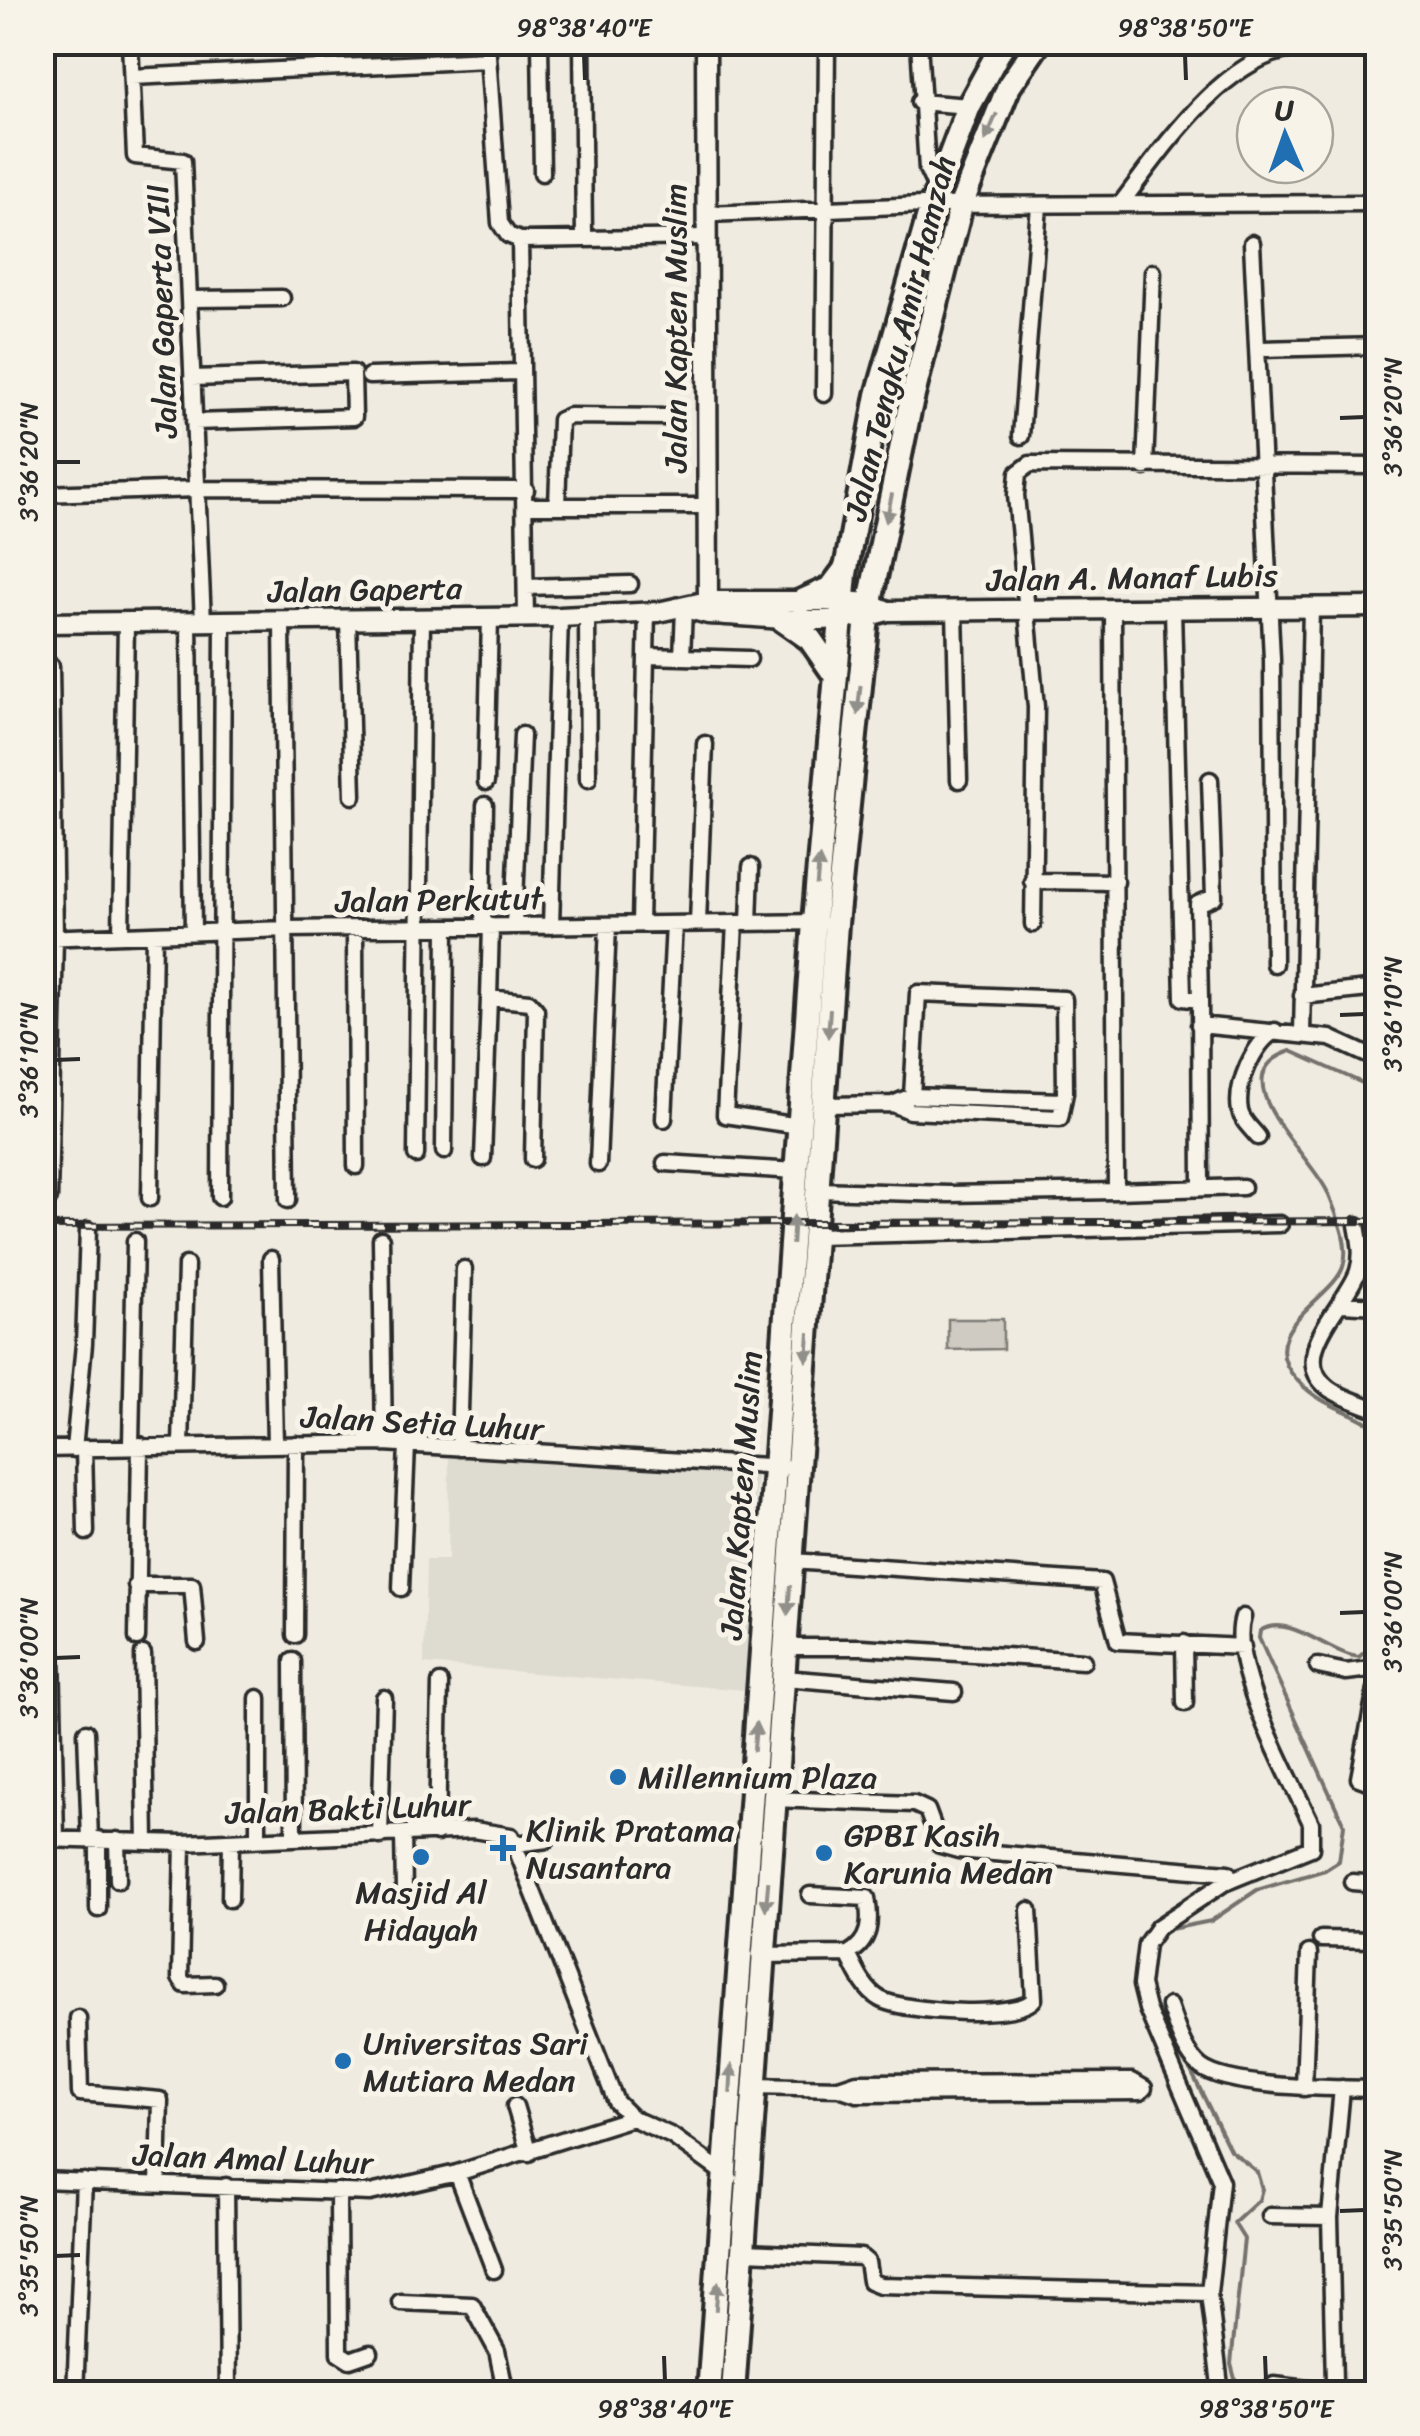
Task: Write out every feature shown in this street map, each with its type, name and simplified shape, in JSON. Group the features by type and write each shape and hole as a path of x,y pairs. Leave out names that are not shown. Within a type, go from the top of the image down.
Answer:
{"main road":[{"name":"Jalan Tengku Amir Hamzah","path":"842,609 878,396 934,198 968,106 1004,42"},
{"name":"Jalan Tengku Amir Hamzah","path":"874,610 909,411 961,205 1009,86 1039,42"},
{"path":"800,602 831,588 846,568"},
{"name":"Jalan Kapten Muslim","path":"733,2394 744,2252 737,2181 762,1798 788,1468 816,1236 824,1105 825,923 835,675 842,609"},
{"name":"Jalan Kapten Muslim","path":"762,1798 784,1678 792,1561 788,1468 800,1126 825,923 874,610"},
{"path":"776,616 810,639 835,675"},
{"name":"Jalan Kapten Muslim","path":"709,2394 737,2181 754,2086 751,1954"}],"street":[{"name":"Jalan Gaperta VIII","path":"130,42 134,145 140,159 183,161 205,622"},
{"path":"487,42 500,222 508,235 520,240 707,237"},
{"path":"540,42 542,173"},
{"path":"582,42 584,236"},
{"name":"Jalan Kapten Muslim","path":"706,42 708,608"},
{"path":"824,394 829,208 827,42"},
{"path":"919,42 920,102 934,198"},
{"path":"1122,202 1176,131 1227,81 1254,62 1292,49 1378,50"},
{"path":"132,77 487,60"},
{"path":"920,102 968,106"},
{"path":"707,214 934,198 961,205 1039,206 1122,202 1378,203"},
{"path":"1021,436 1039,206"},
{"path":"520,240 526,618"},
{"path":"1252,242 1260,348 1261,467 1269,606 1274,964"},
{"path":"1145,467 1153,272"},
{"path":"189,298 282,298"},
{"path":"1260,348 1378,346"},
{"path":"192,378 353,372 354,416 194,422"},
{"path":"369,376 520,372"},
{"path":"557,506 560,420 569,416 670,416"},
{"path":"1032,924 1037,764 1018,473 1030,464 1378,466"},
{"path":"42,494 197,488 527,498 557,506 708,506"},
{"path":"526,587 630,584"},
{"name":"Jalan Gaperta","path":"42,624 560,618 800,602 874,610"},
{"path":"1302,1035 1310,607"},
{"name":"Jalan A. Manaf Lubis","path":"874,610 1378,607"},
{"name":"Jalan Gaperta","path":"708,608 776,616 842,609"},
{"path":"682,657 686,609"},
{"path":"955,610 960,780"},
{"path":"1114,610 1116,1186"},
{"path":"1173,610 1183,998 1200,1000"},
{"path":"640,924 647,612"},
{"path":"587,616 588,779"},
{"path":"486,782 490,618"},
{"path":"551,926 560,618"},
{"path":"416,1155 422,619"},
{"path":"348,620 352,796"},
{"path":"282,621 288,1200"},
{"path":"193,932 205,622"},
{"path":"205,622 224,933 220,1197"},
{"path":"121,934 126,623"},
{"path":"646,656 749,659"},
{"path":"49,1198 51,666"},
{"path":"514,926 522,734"},
{"path":"698,924 705,744"},
{"path":"1201,1188 1198,904 1214,896 1210,780"},
{"path":"483,1158 488,998 486,805"},
{"path":"752,867 742,923 726,1116 800,1126"},
{"path":"1032,880 1116,882"},
{"name":"Jalan Perkutut","path":"49,937 288,929 825,923"},
{"path":"664,1119 674,924"},
{"path":"598,1164 608,925"},
{"path":"444,1151 446,927"},
{"path":"355,928 356,1166"},
{"path":"150,1198 154,934"},
{"path":"1302,996 1378,988"},
{"path":"824,1105 893,1104 912,1096 999,1115 1060,1118 1066,1093 1064,999 920,992 916,1000 912,1096"},
{"path":"488,998 535,1006 532,1159"},
{"path":"1199,1025 1302,1035 1357,1047 1378,1060"},
{"path":"1258,1137 1242,1118 1239,1100 1255,1050 1275,1031"},
{"path":"893,1104 910,1111 1000,1099 1061,1101"},
{"path":"999,1115 1000,1099"},
{"path":"1029,1116 1030,1100"},
{"path":"665,1163 796,1171"},
{"path":"818,1190 1244,1187"},
{"path":"816,1236 1280,1224"},
{"path":"1358,1225 1358,1270 1316,1345 1320,1378 1328,1388 1378,1410"},
{"path":"86,1532 79,1448 88,1230"},
{"path":"381,1238 384,1443"},
{"path":"135,1241 137,1638"},
{"path":"271,1259 275,1444"},
{"path":"181,1445 186,1265"},
{"path":"459,1448 464,1268"},
{"path":"42,1334 45,1292"},
{"path":"1342,1304 1378,1306"},
{"name":"Jalan Setia Luhur","path":"42,1449 384,1443 788,1468"},
{"path":"295,1635 296,1444"},
{"path":"401,1588 407,1445"},
{"path":"792,1561 1102,1582 1118,1641 1243,1647"},
{"path":"136,1585 192,1585 196,1642"},
{"path":"1221,2394 1209,2293 1221,2182 1152,2026 1141,1985 1146,1944 1158,1927 1224,1883 1292,1858 1311,1848 1314,1842 1311,1824 1249,1684 1243,1617"},
{"path":"1184,1643 1185,1703"},
{"path":"786,1646 862,1646 1083,1661"},
{"path":"49,1839 52,1653"},
{"path":"143,1654 146,1842"},
{"path":"293,1661 294,1835"},
{"path":"1318,1666 1346,1672 1378,1668"},
{"path":"784,1678 954,1692"},
{"path":"1378,1678 1359,1778 1378,1785"},
{"path":"436,1833 440,1682"},
{"path":"258,1698 258,1839"},
{"path":"380,1836 384,1698"},
{"path":"86,1732 98,1909"},
{"path":"762,1798 914,1804 927,1810 940,1844 958,1850 1228,1873"},
{"name":"Jalan Bakti Luhur","path":"49,1839 183,1843 294,1835 501,1832 516,1844"},
{"path":"403,1834 404,1890"},
{"path":"117,1840 118,1880"},
{"path":"547,1840 516,1844 616,2102 632,2118 672,2136 737,2181"},
{"path":"230,1899 231,1841"},
{"path":"183,1843 180,1978 185,1985 216,1984"},
{"path":"1352,1882 1378,1884"},
{"path":"751,1954 848,1954 860,1948 869,1934 868,1898 810,1896"},
{"path":"848,1954 867,1988 887,2003 968,2012 1021,2010 1034,1999 1029,1910"},
{"path":"1321,1939 1378,1940"},
{"path":"1304,2088 1309,1953"},
{"path":"1169,2006 1184,2042 1202,2068 1304,2088 1378,2089"},
{"path":"78,2018 80,2093 160,2100 158,2184"},
{"path":"42,2064 43,2180"},
{"path":"754,2086 839,2088 858,2094 944,2086 1140,2092 1144,2088 1132,2081 1042,2088"},
{"path":"1340,2392 1334,2382 1330,2217 1342,2088"},
{"path":"515,2106 530,2153"},
{"name":"Jalan Amal Luhur","path":"43,2180 381,2191 530,2153 632,2118"},
{"path":"457,2174 494,2270"},
{"path":"75,2394 84,2181"},
{"path":"226,2186 228,2394"},
{"path":"338,2192 339,2353 350,2360 370,2353"},
{"path":"1270,2216 1330,2217"},
{"path":"744,2252 861,2257 867,2262 870,2281 880,2285 1209,2293"},
{"path":"400,2302 472,2305 497,2351 506,2394"},
{"path":"1274,2385 1340,2392"}],"shaded area":[{"path":"948,1319 1003,1319 1003,1349 948,1350"},
{"path":"449,1458 757,1475 745,1690 424,1664 426,1560 448,1560"}],"waterway":[{"path":"1378,1090 1291,1051 1270,1063 1263,1079 1265,1097 1275,1118 1328,1193 1345,1249 1343,1267 1336,1279 1288,1332 1283,1347 1286,1363 1308,1391 1376,1428 1378,1438"},
{"path":"1378,1483 1378,1491"},
{"path":"1161,1931 1211,1921 1257,1890 1325,1870 1339,1861 1344,1825 1259,1638 1260,1631 1271,1627 1296,1630 1359,1657 1378,1640"},
{"path":"1166,2037 1191,2071 1230,2150 1257,2172 1262,2189 1259,2200 1234,2223 1244,2239 1231,2364 1239,2394"}],"railway":[{"path":"42,1226 1378,1221"}],"place":[{"name":"Millennium Plaza","path":"618,1777"},
{"name":"Klinik Pratama Nusantara","path":"503,1848"},
{"name":"GPBI Kasih Karunia Medan","path":"824,1853"},
{"name":"Masjid Al Hidayah","path":"421,1857"},
{"name":"Universitas Sari Mutiara Medan","path":"343,2061"}]}
